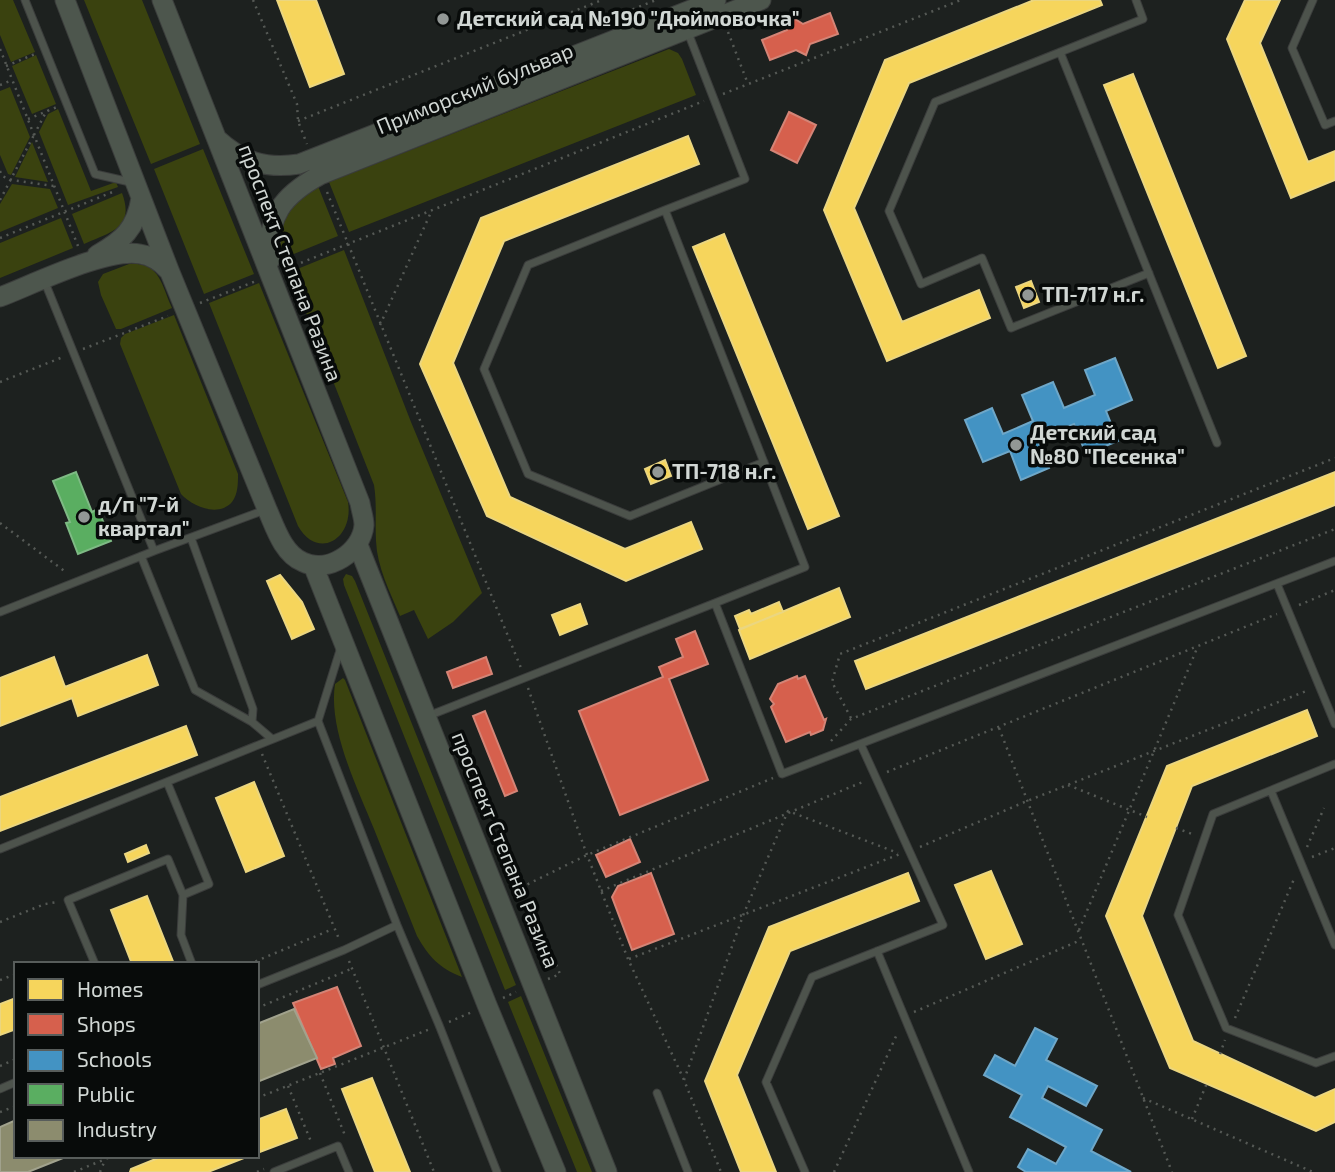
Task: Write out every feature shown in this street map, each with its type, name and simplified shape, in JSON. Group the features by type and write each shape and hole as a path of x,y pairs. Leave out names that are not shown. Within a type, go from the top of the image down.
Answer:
{"main road":[{"path":"65,0 185,310 283,543 292,555 313,565 337,560 358,545"},
{"name":"проспект Степана Разина","path":"162,0 360,503 364,525 358,545 607,1172"},
{"path":"217,139 236,155 249,161 282,167 299,164 716,0"},
{"name":"Приморский бульвар","path":"271,275 269,240 274,220 282,202 298,187 320,175 761,0"},
{"path":"78,266 113,245 132,227 138,214 138,190"},
{"path":"0,297 108,257 139,253 153,257 169,270"},
{"path":"313,565 556,1172"}],"lane":[{"path":"25,0 95,174 138,190"},
{"path":"1136,0 1143,19 935,102 889,211 921,284 982,258 1011,328 1149,273"},
{"path":"1313,0 1292,48 1325,125 1335,121"},
{"path":"687,30 745,179 528,265 484,369 528,474 630,516 764,462"},
{"path":"1060,52 1217,443"},
{"path":"427,717 805,567 665,210"},
{"path":"44,279 154,551"},
{"path":"0,612 267,509"},
{"path":"191,538 253,709 252,722"},
{"path":"141,556 195,690 252,722 272,739"},
{"path":"715,603 782,774 1335,561"},
{"path":"1277,584 1335,724"},
{"path":"344,640 318,722 497,1172"},
{"path":"0,849 318,722"},
{"path":"805,1172 766,1082 812,977 943,925 905,853 876,776 861,745"},
{"path":"1335,764 1213,814 1178,915 1226,1028 1316,1063 1335,1056"},
{"path":"167,782 209,884 183,895"},
{"path":"1271,791 1335,945"},
{"path":"94,962 68,900 168,859 183,895 181,935 191,962"},
{"path":"259,984 397,925"},
{"path":"877,951 970,1172"},
{"path":"657,1093 688,1172"},
{"path":"271,1170 338,1146 349,1172"}],"path":[{"path":"253,0 297,104 298,121 310,151"},
{"path":"298,121 602,0"},
{"path":"0,382 961,0"},
{"path":"726,25 748,84"},
{"path":"0,50 78,246"},
{"path":"6,66 35,54"},
{"path":"0,85 12,80"},
{"path":"27,119 57,107"},
{"path":"0,200 47,110"},
{"path":"0,171 2,176 12,180 54,186"},
{"path":"323,183 525,679 587,855 628,959 684,1080 721,1172"},
{"path":"0,239 64,212 138,190"},
{"path":"380,326 432,210"},
{"path":"851,719 832,682 840,654 1335,458"},
{"path":"0,523 78,581"},
{"path":"824,750 851,719 1335,529"},
{"path":"601,891 788,811 1335,590"},
{"path":"1078,932 1198,646"},
{"path":"628,959 905,853 1027,801 1319,686"},
{"path":"999,728 1172,1172"},
{"path":"259,1097 560,974 524,886 587,855 782,774"},
{"path":"1068,785 1147,817"},
{"path":"1220,1054 1324,808"},
{"path":"788,811 905,853"},
{"path":"684,1080 744,914 788,811"},
{"path":"1176,828 1196,835"},
{"path":"1301,862 1335,848"},
{"path":"0,922 45,904 68,900"},
{"path":"254,962 334,928"},
{"path":"834,1172 905,1017 1081,940"},
{"path":"259,1007 352,969"},
{"path":"320,1073 350,1147"},
{"path":"1192,1120 1207,1083"},
{"path":"288,1086 314,1149"},
{"path":"1143,1098 1313,1172"},
{"path":"74,1172 109,1158"},
{"path":"100,1172 105,1160"},
{"path":"257,1172 271,1170"}],"green space":[{"path":"0,0 13,0 35,52 11,62 0,35"},
{"path":"84,0 142,0 200,144 151,164"},
{"path":"669,49 678,53 682,59 696,95 349,232 329,182"},
{"path":"36,55 56,104 32,114 12,66"},
{"path":"10,87 30,137 11,175 8,174 0,155 0,91"},
{"path":"58,109 91,191 116,182 118,187 68,205 39,132 48,114"},
{"path":"32,142 48,182 15,177"},
{"path":"203,149 254,274 204,294 154,169"},
{"path":"12,184 50,189 58,208 0,232 0,204"},
{"path":"318,186 338,236 284,258 280,234 286,215 299,200"},
{"path":"122,193 125,205 123,221 111,232 84,244 72,214"},
{"path":"61,218 73,248 0,278 0,243"},
{"path":"344,250 482,593 453,622 428,639 414,610 400,616 385,579 377,551 374,485 290,272"},
{"path":"129,264 147,267 158,276 172,308 116,329 98,282 103,274"},
{"path":"259,283 348,502 346,526 333,541 324,544 306,537 298,526 209,303"},
{"path":"174,315 238,474 234,499 220,509 205,509 181,494 120,344 125,334"},
{"path":"346,574 352,576 355,581 516,985 505,990 344,585"},
{"path":"343,678 462,977 435,961 417,936 352,777 340,739 334,701 335,684"},
{"path":"521,996 592,1172 577,1172 508,1002"}],"building: Homes":[{"path":"277,0 316,0 344,74 310,87"},
{"path":"1034,0 1100,0 1102,5 909,83 854,208 902,322 979,290 990,318 887,361 824,210 885,60"},
{"path":"1245,0 1280,0 1260,43 1308,162 1335,151 1335,180 1291,198 1227,39"},
{"path":"1133,74 1246,356 1218,368 1104,85"},
{"path":"688,136 699,164 504,241 453,363 510,497 625,549 691,522 702,549 626,581 487,516 420,364 481,218"},
{"path":"724,234 839,516 808,529 693,247"},
{"name":"ТП-717 н.г.","path":"1031,281 1039,302 1024,308 1016,287"},
{"name":"ТП-718 н.г.","path":"665,460 671,476 651,484 645,469"},
{"path":"1335,472 1335,505 866,689 855,661"},
{"path":"280,575 302,602 314,629 292,639 267,581"},
{"path":"839,588 850,617 750,659 739,630"},
{"path":"779,602 783,612 740,629 735,616 749,610 751,614"},
{"path":"580,604 587,624 560,635 552,615"},
{"path":"147,655 158,685 78,716 72,698 0,726 0,678 54,657 65,687"},
{"path":"1307,710 1317,736 1192,786 1142,916 1193,1041 1315,1098 1335,1089 1335,1122 1316,1131 1170,1068 1106,916 1167,766"},
{"path":"186,726 197,755 0,831 0,797"},
{"path":"254,782 284,856 246,872 216,798"},
{"path":"146,845 149,853 128,862 125,854"},
{"path":"991,871 1022,944 986,959 955,885"},
{"path":"908,873 919,901 790,951 737,1075 776,1172 741,1172 705,1081 769,927"},
{"path":"147,896 173,962 131,962 111,910"},
{"path":"14,999 14,1030 0,1035 0,1004"},
{"path":"372,1078 410,1172 375,1172 342,1089"},
{"path":"286,1109 297,1138 259,1152 259,1119"},
{"path":"158,1158 244,1158 208,1172 130,1172 131,1169"}],"building: Shops":[{"path":"830,13 838,34 810,44 806,55 796,50 770,60 762,40 787,30 791,20 795,19 803,24"},
{"path":"789,112 816,125 797,163 771,150"},
{"path":"695,631 708,664 669,679 708,780 620,815 579,711 663,677 659,667 683,657 676,639"},
{"path":"486,657 492,674 453,688 447,672"},
{"path":"797,676 798,679 805,676 824,720 826,719 823,730 811,735 810,732 786,742 770,699 778,684"},
{"path":"485,711 517,791 505,796 473,716"},
{"path":"630,839 640,862 606,877 596,855"},
{"path":"651,873 674,934 632,950 612,897 618,886"},
{"path":"337,987 361,1046 333,1058 335,1064 321,1069 293,1003"}],"building: Schools":[{"path":"1115,358 1132,400 1106,411 1118,441 1086,454 1074,424 1037,439 1049,468 1021,480 1010,451 983,462 965,420 992,408 1003,434 1033,421 1022,395 1053,382 1064,408 1095,395 1085,370"},
{"path":"1035,1028 1057,1039 1046,1060 1097,1086 1086,1106 1048,1086 1042,1098 1102,1130 1091,1151 1131,1172 1026,1172 1018,1167 1028,1149 1056,1164 1066,1147 1010,1117 1022,1095 984,1075 995,1055 1015,1066"}],"building: Public":[{"name":"д/п \"7-й квартал\"","path":"76,472 92,512 98,509 111,541 78,554 66,523 70,522 53,481"}],"building: Industry":[{"path":"294,1009 317,1058 259,1081 259,1023"},
{"path":"14,1121 14,1158 63,1158 28,1172 0,1172 0,1127"}],"place":[{"name":"Детский сад №190 \"Дюймовочка\"","path":"443,19"},
{"name":"ТП-717 н.г.","path":"1028,295"},
{"name":"Детский сад №80 \"Песенка\"","path":"1016,445"},
{"name":"ТП-718 н.г.","path":"658,472"},
{"name":"д/п \"7-й квартал\"","path":"84,517"}]}
